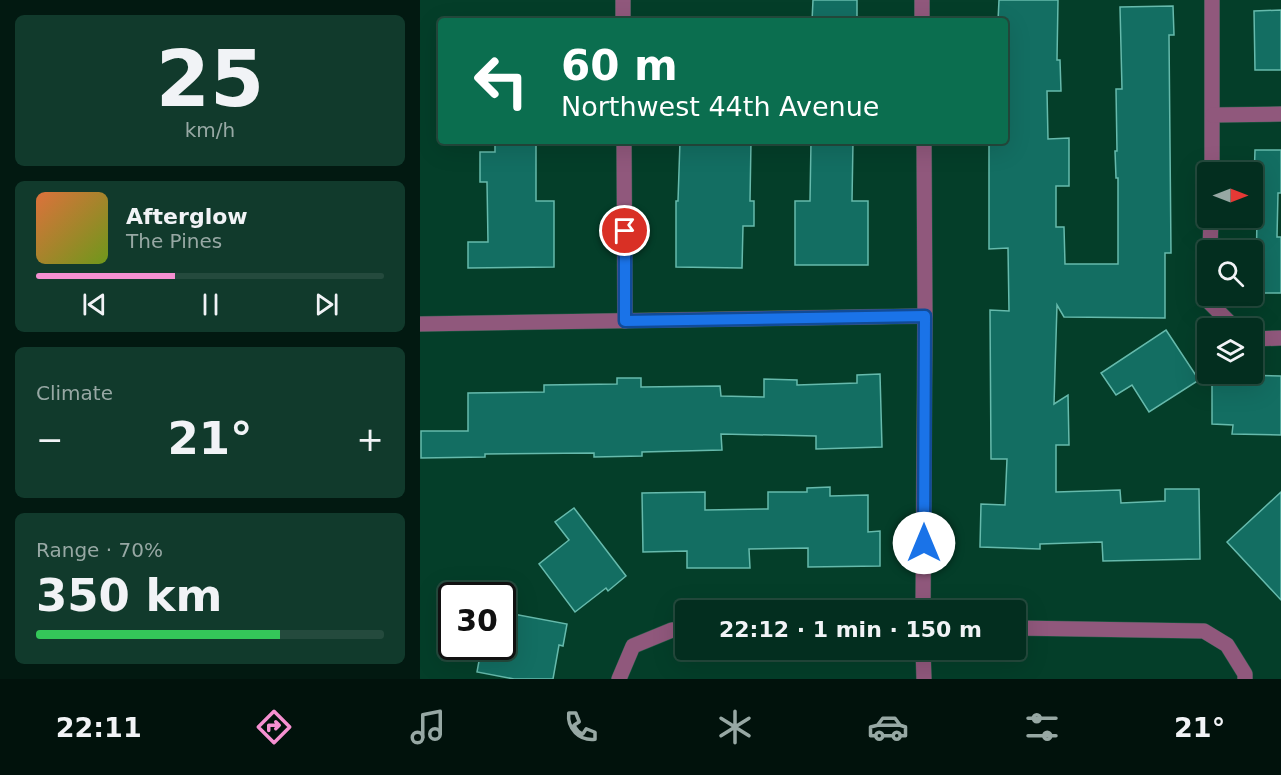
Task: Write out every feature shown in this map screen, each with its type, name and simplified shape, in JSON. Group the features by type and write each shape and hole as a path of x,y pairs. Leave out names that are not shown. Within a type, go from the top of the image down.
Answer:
{"street":[{"path":"623,0 623,18"},
{"path":"922,0 922,18"},
{"path":"1212,0 1212,162"},
{"path":"1213,116 1281,114"},
{"path":"624,144 625,321"},
{"path":"923,600 924,144"},
{"path":"1216,306 1226,318"},
{"path":"420,324 925,316"},
{"path":"1263,339 1281,338"},
{"path":"1026,628 1204,631 1227,645 1245,674 1245,679"},
{"path":"619,679 633,646 675,630"},
{"path":"923,660 924,679"}],"building":[{"path":"813,0 857,0 857,18 812,18"},
{"path":"999,0 1058,0 1057,60 1060,60 1061,91 1047,91 1048,139 1069,138 1069,186 1056,186 1056,227 1064,227 1065,264 1118,264 1118,178 1116,178 1115,151 1117,151 1116,89 1122,89 1120,7 1173,6 1174,35 1169,35 1171,253 1165,253 1165,318 1064,317 1057,305 1054,404 1068,395 1069,445 1056,445 1056,492 1120,490 1121,503 1165,501 1165,489 1199,489 1200,559 1103,561 1102,542 1040,544 1040,549 980,547 981,504 1005,505 1007,459 991,459 990,310 1009,311 1008,248 989,249 989,144 1008,144 1008,18 998,18"},
{"path":"1281,10 1281,70 1255,70 1254,11"},
{"path":"495,144 536,144 536,201 554,201 554,267 468,268 468,242 488,242 487,182 480,182 480,152 495,152"},
{"path":"680,144 751,144 750,201 754,201 754,226 743,226 742,268 676,267 676,201 678,201"},
{"path":"811,144 853,144 852,201 868,201 868,265 795,265 795,201 810,201"},
{"path":"1255,150 1281,150 1281,193 1278,193 1277,237 1281,237 1281,293 1263,293 1263,240 1257,240 1257,228 1263,228 1263,162 1255,162"},
{"path":"1166,330 1197,377 1197,381 1149,412 1132,385 1116,395 1101,373"},
{"path":"880,374 882,447 816,449 816,436 721,434 722,450 642,452 642,456 594,457 594,453 485,454 485,457 421,458 421,431 468,431 468,393 544,392 544,385 617,384 617,378 641,378 641,387 720,386 721,396 764,397 764,379 797,380 797,385 857,383 857,375"},
{"path":"1263,376 1281,376 1281,435 1232,434 1233,425 1212,424 1212,384 1263,384"},
{"path":"830,487 830,496 868,495 868,532 880,531 880,566 808,567 808,548 749,549 750,568 687,568 687,551 643,552 642,493 705,492 705,510 768,509 768,492 807,492 807,488"},
{"path":"1281,492 1281,600 1227,542"},
{"path":"574,508 626,576 608,591 606,588 575,612 539,564 569,540 555,522"},
{"path":"516,615 567,624 563,646 559,645 553,679 514,679 477,672 479,660 516,660"}],"route":[{"path":"625,231 625,321 925,316 924,543"}]}
